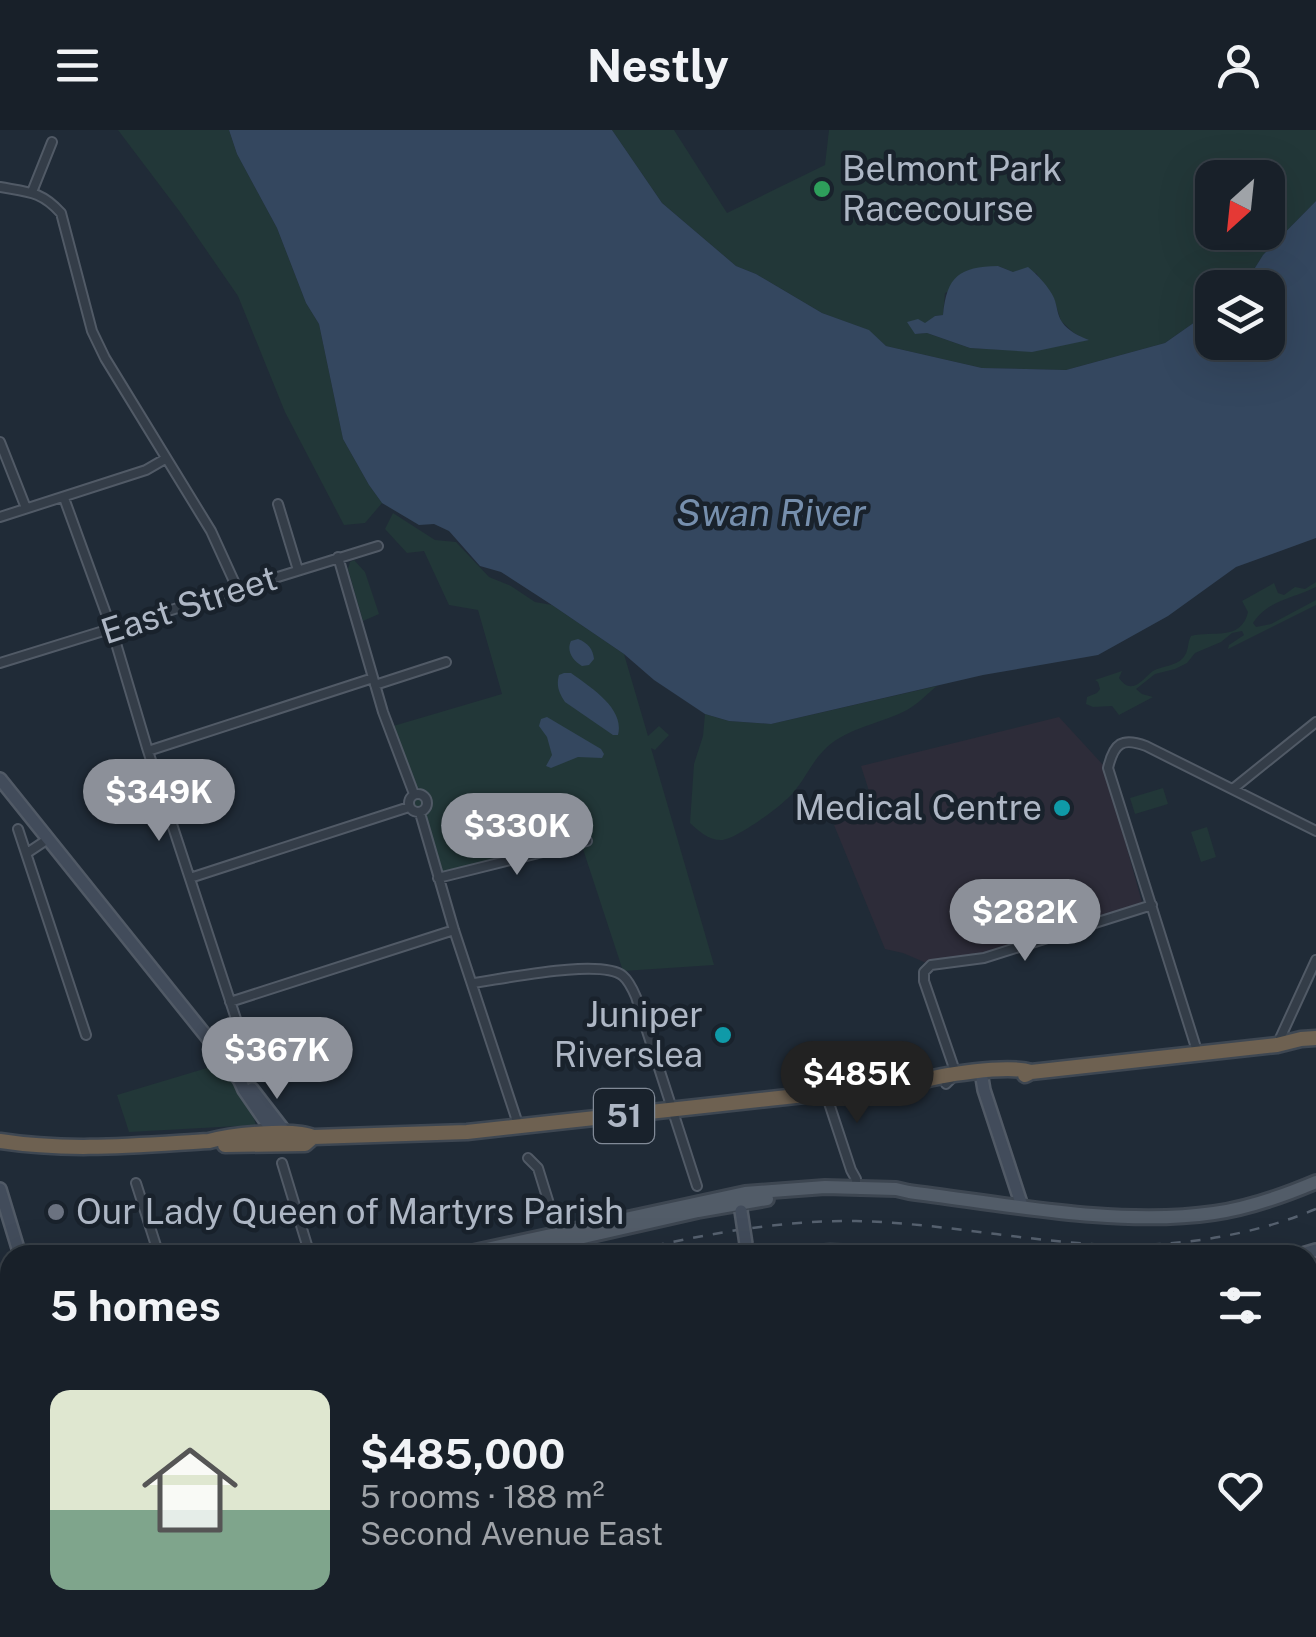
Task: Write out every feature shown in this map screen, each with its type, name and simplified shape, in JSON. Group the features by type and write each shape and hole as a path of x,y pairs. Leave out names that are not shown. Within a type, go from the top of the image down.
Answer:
{"highway":[{"name":"51","path":"0,1141 28,1146 73,1146 209,1141 223,1146 284,1137 304,1144 312,1138 467,1132 915,1083 928,1086 982,1076 1022,1076 1301,1039 1316,1042"}],"main road":[{"path":"518,1245 743,1202 851,1189 896,1188 1100,1215 1173,1217 1216,1213 1276,1198 1316,1182"},
{"path":"536,1245 559,1238"}],"street":[{"path":"32,192 52,142"},
{"path":"0,187 32,192 50,200 61,213 92,331 211,531 237,588"},
{"path":"0,442 26,508"},
{"path":"0,517 146,470 165,459"},
{"path":"64,498 112,630 240,1036 238,1048 227,1062"},
{"path":"278,504 298,570"},
{"name":"East Street","path":"0,664 378,546"},
{"path":"338,557 374,682 414,794"},
{"path":"148,750 446,662"},
{"path":"1234,788 1316,722"},
{"path":"1198,1054 1108,768 1110,757 1123,742 1133,741 1316,831"},
{"path":"0,779 284,1137"},
{"path":"414,794 426,799 426,808 420,813 409,807 408,801 414,794"},
{"path":"190,878 409,807"},
{"path":"420,813 518,1127"},
{"path":"18,829 86,1034"},
{"path":"27,853 48,838"},
{"path":"438,878 586,841"},
{"path":"950,1080 955,1071 924,981 924,972 931,965 984,958 1152,905"},
{"path":"230,1002 454,930"},
{"path":"1277,1045 1316,960"},
{"path":"473,983 588,968 622,975 636,997 697,1186"},
{"path":"982,1076 1022,1206"},
{"path":"826,1094 851,1170 851,1189"},
{"path":"528,1158 538,1168 559,1238"},
{"path":"282,1163 307,1245"},
{"path":"136,1183 156,1245"},
{"path":"0,1188 17,1245"},
{"path":"743,1202 749,1245"}],"shaded area":[{"path":"1059,717 1104,766 1145,913 984,958 931,965 885,949 834,825 875,810 861,766"}],"green space":[{"path":"118,130 229,130 319,324 343,439 382,503 365,523 344,525 285,412 238,296"},
{"path":"612,130 674,130 727,213 825,165 829,130 1316,130 1316,201 1285,233 1285,160 1195,160 1195,250 1268,250 1254,270 1195,270 1195,322 1165,343 1066,370 982,368 886,346 868,330 822,313 736,266 662,203","holes":["998,266 1013,272 1036,273 1054,299 1061,321 1087,340 1032,351 970,348 927,333 915,334 935,316 943,315 945,293"]},
{"path":"393,513 435,540 456,542 489,577 535,602 552,605 624,654 648,736 659,726 669,735 655,750 651,748 714,965 623,971 581,843 437,876 390,727 502,694 478,610 449,605 424,551 407,553 385,529"},
{"path":"354,560 365,572 379,614 363,621 348,569"},
{"path":"1316,582 1316,587 1266,609 1253,623 1256,627 1271,624 1316,600 1316,605 1228,649 1244,635 1242,631 1232,633 1195,653 1187,663 1155,674 1136,689 1153,697 1119,715 1112,706 1086,704 1087,697 1100,689 1095,680 1122,671 1122,682 1136,685 1153,671 1180,661 1191,636 1239,628 1248,612 1242,601 1274,583 1278,593 1284,595 1295,587 1305,589"},
{"path":"937,686 907,710 836,740 817,758 788,798 739,834 713,839 690,823 694,764 705,714 729,721 771,724"},
{"path":"1163,788 1168,804 1135,814 1130,798"},
{"path":"1207,827 1216,857 1201,862 1191,832"},
{"path":"227,1062 244,1090 256,1125 129,1132 117,1095"}],"water":[{"name":"Swan River","path":"229,130 612,130 662,203 736,266 822,313 869,330 886,346 982,368 1066,370 1165,343 1195,322 1195,360 1285,360 1285,270 1254,270 1268,250 1285,250 1285,233 1316,201 1316,538 1236,567 1168,616 1098,655 983,675 771,724 729,721 705,714 552,605 501,572 480,566 449,531 434,524 419,525 382,503 343,439 319,324 306,303 277,228 237,154"},
{"path":"998,266 1013,272 1028,267 1054,298 1064,325 1089,340 1032,352 970,348 927,333 915,334 907,322 918,319 925,323 943,315 948,291 957,276"},
{"path":"578,639 592,652 594,659 589,665 582,666 571,655 571,641"},
{"path":"571,673 611,707 619,725 618,735 565,702 558,683 559,675"},
{"path":"547,717 601,749 602,758 578,757 551,768 546,766 552,755 539,726 541,719"}],"railway":[{"path":"1107,1245 1214,1238 1316,1209"},
{"path":"661,1245 735,1230 826,1221 919,1225 1107,1245"}],"place":[{"name":"Belmont Park Racecourse","path":"822,189"},
{"name":"Medical Centre","path":"1062,808"},
{"name":"Juniper Riverslea","path":"723,1035"},
{"name":"Our Lady Queen of Martyrs Parish","path":"56,1212"}]}
